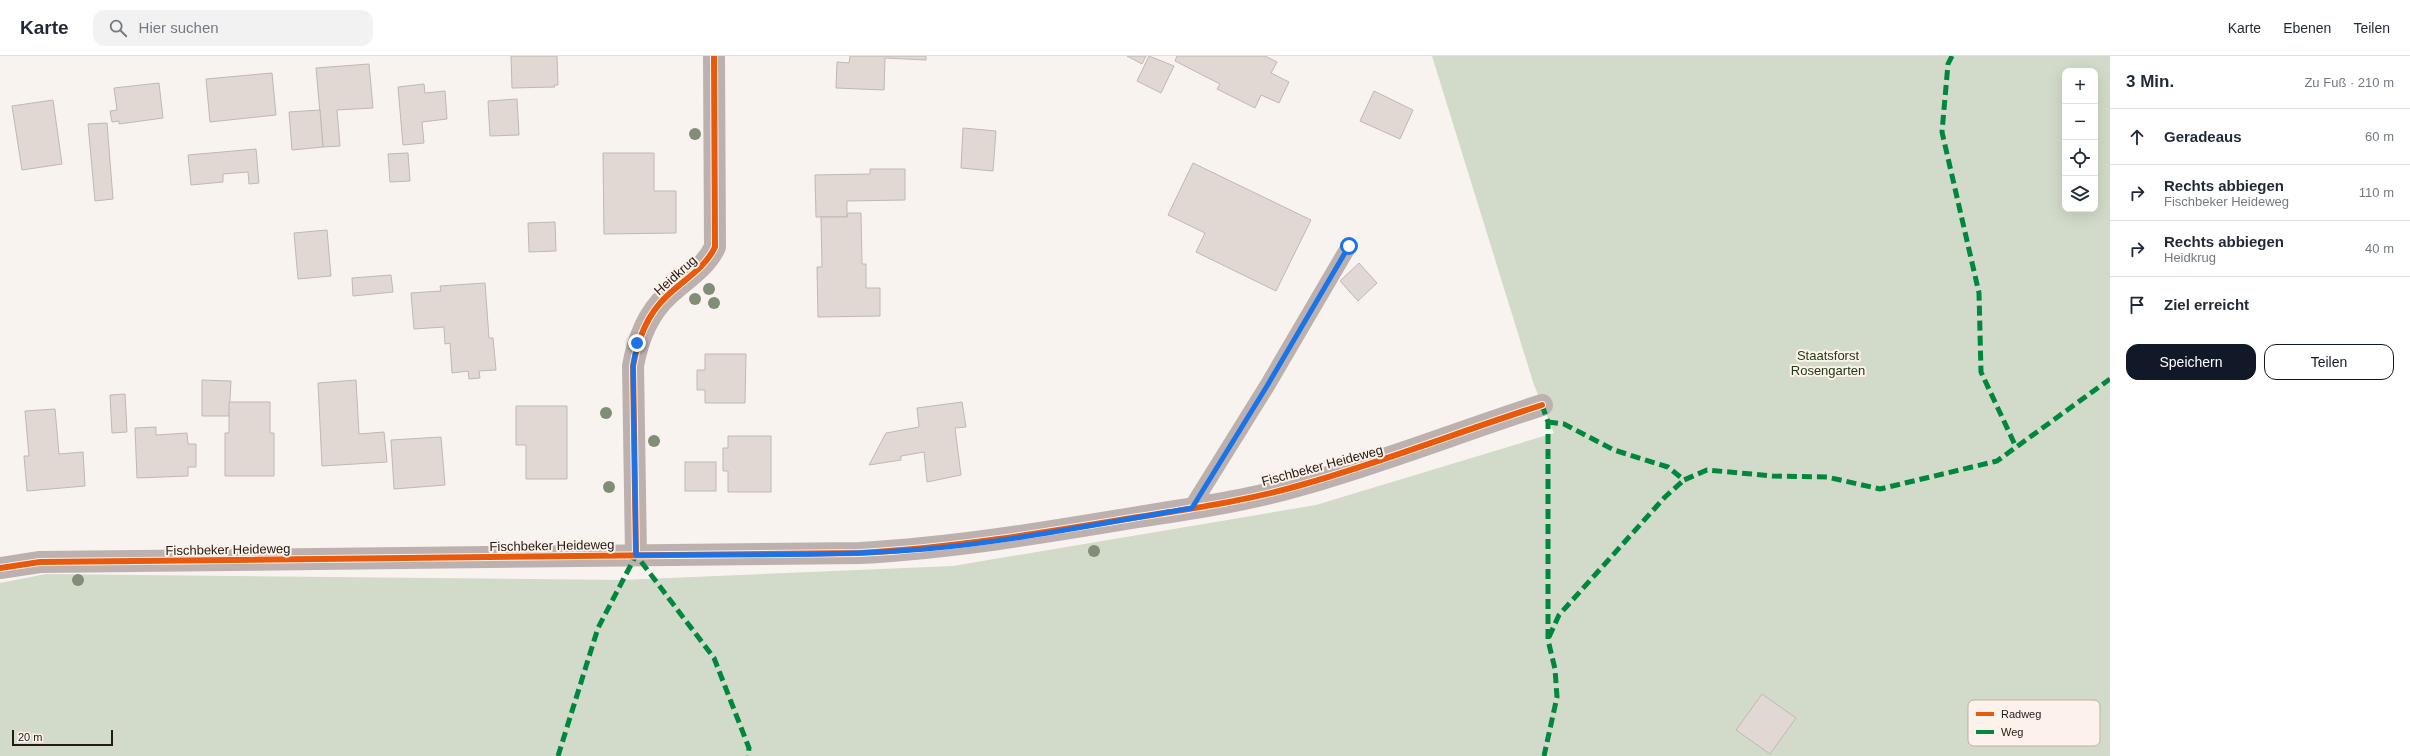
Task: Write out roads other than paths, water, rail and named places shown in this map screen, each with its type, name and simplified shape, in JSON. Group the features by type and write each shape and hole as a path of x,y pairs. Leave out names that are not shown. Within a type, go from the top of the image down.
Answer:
{"street":[{"name":"Heidkrug","path":"636,555 633,366 637,343 654,310 667,295 706,262 715,247 714,56"},
{"name":"Fischbeker Heideweg","path":"0,568 40,562 860,553 926,549 1020,537 1192,508 1299,486 1414,450 1542,405"}],"lane":[{"path":"1192,508 1267,386 1349,246"}],"park label":[{"name":"Staatsforst Rosengarten","path":"1828,362"}]}
